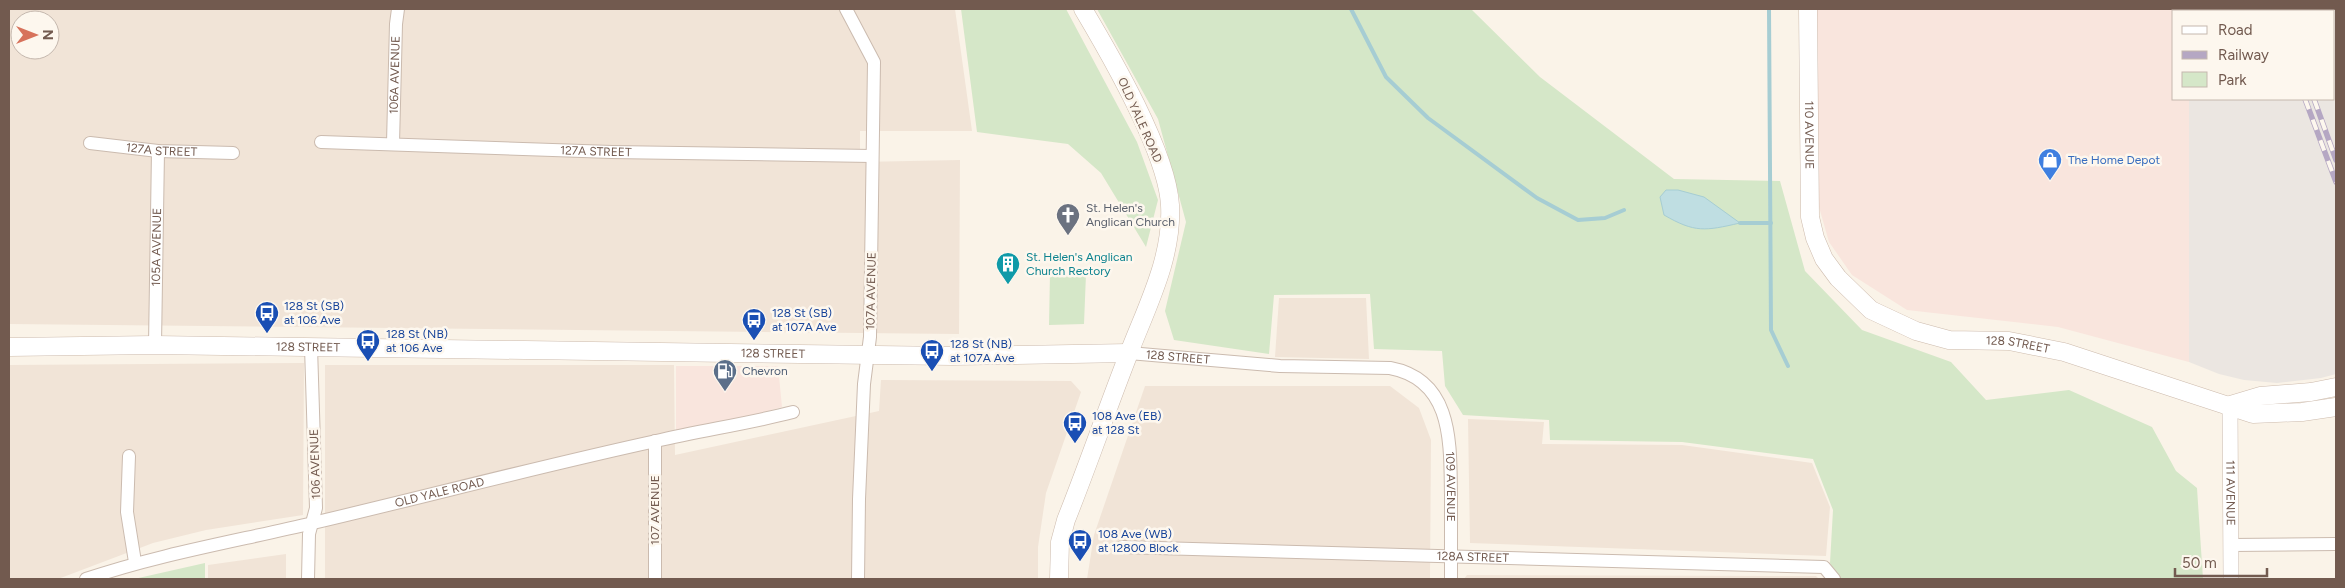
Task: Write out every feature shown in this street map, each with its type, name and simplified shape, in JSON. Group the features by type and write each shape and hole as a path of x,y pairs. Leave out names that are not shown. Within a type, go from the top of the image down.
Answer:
{"main road":[{"name":"OLD YALE ROAD","path":"1059,579 1060,542 1066,520 1151,297 1165,253 1170,203 1159,162 1145,126 1124,82 1083,9"},
{"name":"110 AVENUE","path":"1808,9 1810,217 1815,238 1824,259"},
{"name":"128 STREET","path":"1824,259 1838,278 1871,310 1916,331 1948,340 2009,341 2037,345 2081,356 2159,385 2230,405 2253,414 2302,412 2336,407"},
{"name":"128 STREET","path":"9,347 154,345 952,356 1129,352"},
{"path":"2230,405 2260,396 2311,392 2336,387"}],"street":[{"name":"106A AVENUE","path":"393,143 398,9"},
{"name":"107A AVENUE","path":"846,9 874,62 870,337 864,384 858,579"},
{"name":"127A STREET","path":"320,142 612,152 872,156"},
{"name":"127A STREET","path":"90,143 158,151 233,153"},
{"name":"105A AVENUE","path":"154,345 158,151"},
{"name":"106 AVENUE","path":"308,579 309,534 316,508 311,347"},
{"name":"128 STREET","path":"1129,352 1280,366 1390,368 1403,371 1416,378 1436,397"},
{"name":"109 AVENUE","path":"1436,397 1447,422 1450,446 1451,579"},
{"name":"111 AVENUE","path":"2230,405 2231,579"},
{"name":"OLD YALE ROAD","path":"86,579 135,562 313,523 655,441 721,426 743,425 793,412"},
{"name":"107 AVENUE","path":"655,441 655,579"},
{"path":"129,456 127,512 135,562"},
{"path":"2232,545 2336,544"},
{"name":"128A STREET","path":"1122,547 1824,567 1834,579"}],"shaded area":[{"path":"9,9 955,9 972,131 860,131 860,162 960,160 959,334 9,324"},
{"path":"1816,9 2189,9 2172,10 2172,100 2189,100 2189,362 2058,327 1907,310 1852,275 1829,242 1817,200"},
{"path":"2336,9 2336,374 2321,378 2277,383 2244,380 2219,374 2189,362 2189,100 2335,100 2335,10 2189,10"},
{"path":"1279,298 1366,298 1369,359 1275,357"},
{"path":"304,363 303,515 206,530 153,543 58,579 9,579 9,365"},
{"path":"325,365 674,365 675,455 879,411 881,380 1071,381 1081,392 1046,493 1038,547 1038,579 325,579"},
{"path":"676,366 778,366 782,407 676,439"},
{"path":"1145,386 1390,386 1419,408 1431,440 1430,579 1087,579 1094,535"},
{"path":"1468,419 1544,422 1542,444 1682,445 1812,463 1830,507 1826,556 1470,543"},
{"path":"286,554 286,579 208,579 208,565"},
{"path":"1467,575 1816,576 1819,579 1464,579"}],"green space":[{"path":"961,9 1066,9 1137,142 1158,200 1146,247 1101,173 1068,144 977,132"},
{"path":"1097,9 1471,9 1540,77 1674,179 1780,181 1805,271 1862,330 1951,362 1986,400 2069,390 2152,427 2176,471 2197,488 2203,579 1837,579 1830,563 1833,510 1813,459 1682,442 1550,440 1549,420 1463,415 1445,386 1442,351 1374,349 1370,294 1274,295 1269,354 1174,340 1165,311 1186,222 1158,119"},
{"path":"1050,273 1086,274 1084,324 1049,325"},
{"path":"205,563 205,579 134,579"}],"water":[{"path":"1666,190 1678,190 1704,197 1740,223 1718,228 1700,229 1675,221 1664,215 1660,197"}],"waterway":[{"path":"1351,9 1386,77 1428,118 1537,198 1578,220 1605,218 1624,210"},
{"path":"1769,9 1771,330 1788,366"},
{"path":"1740,223 1771,223"}],"railway":[{"path":"2305,100 2336,182"},
{"path":"2314,100 2336,160"}],"place":[{"name":"The Home Depot","path":"2050,181"},
{"name":"St. Helen's Anglican Church","path":"1068,236"},
{"name":"St. Helen's Anglican Church Rectory","path":"1008,285"},
{"name":"128 St (SB) at 106 Ave","path":"267,334"},
{"name":"128 St (SB) at 107A Ave","path":"754,341"},
{"name":"128 St (NB) at 106 Ave","path":"368,362"},
{"name":"128 St (NB) at 107A Ave","path":"932,372"},
{"name":"Chevron","path":"725,392"},
{"name":"108 Ave (EB) at 128 St","path":"1075,444"},
{"name":"108 Ave (WB) at 12800 Block","path":"1080,562"}]}
